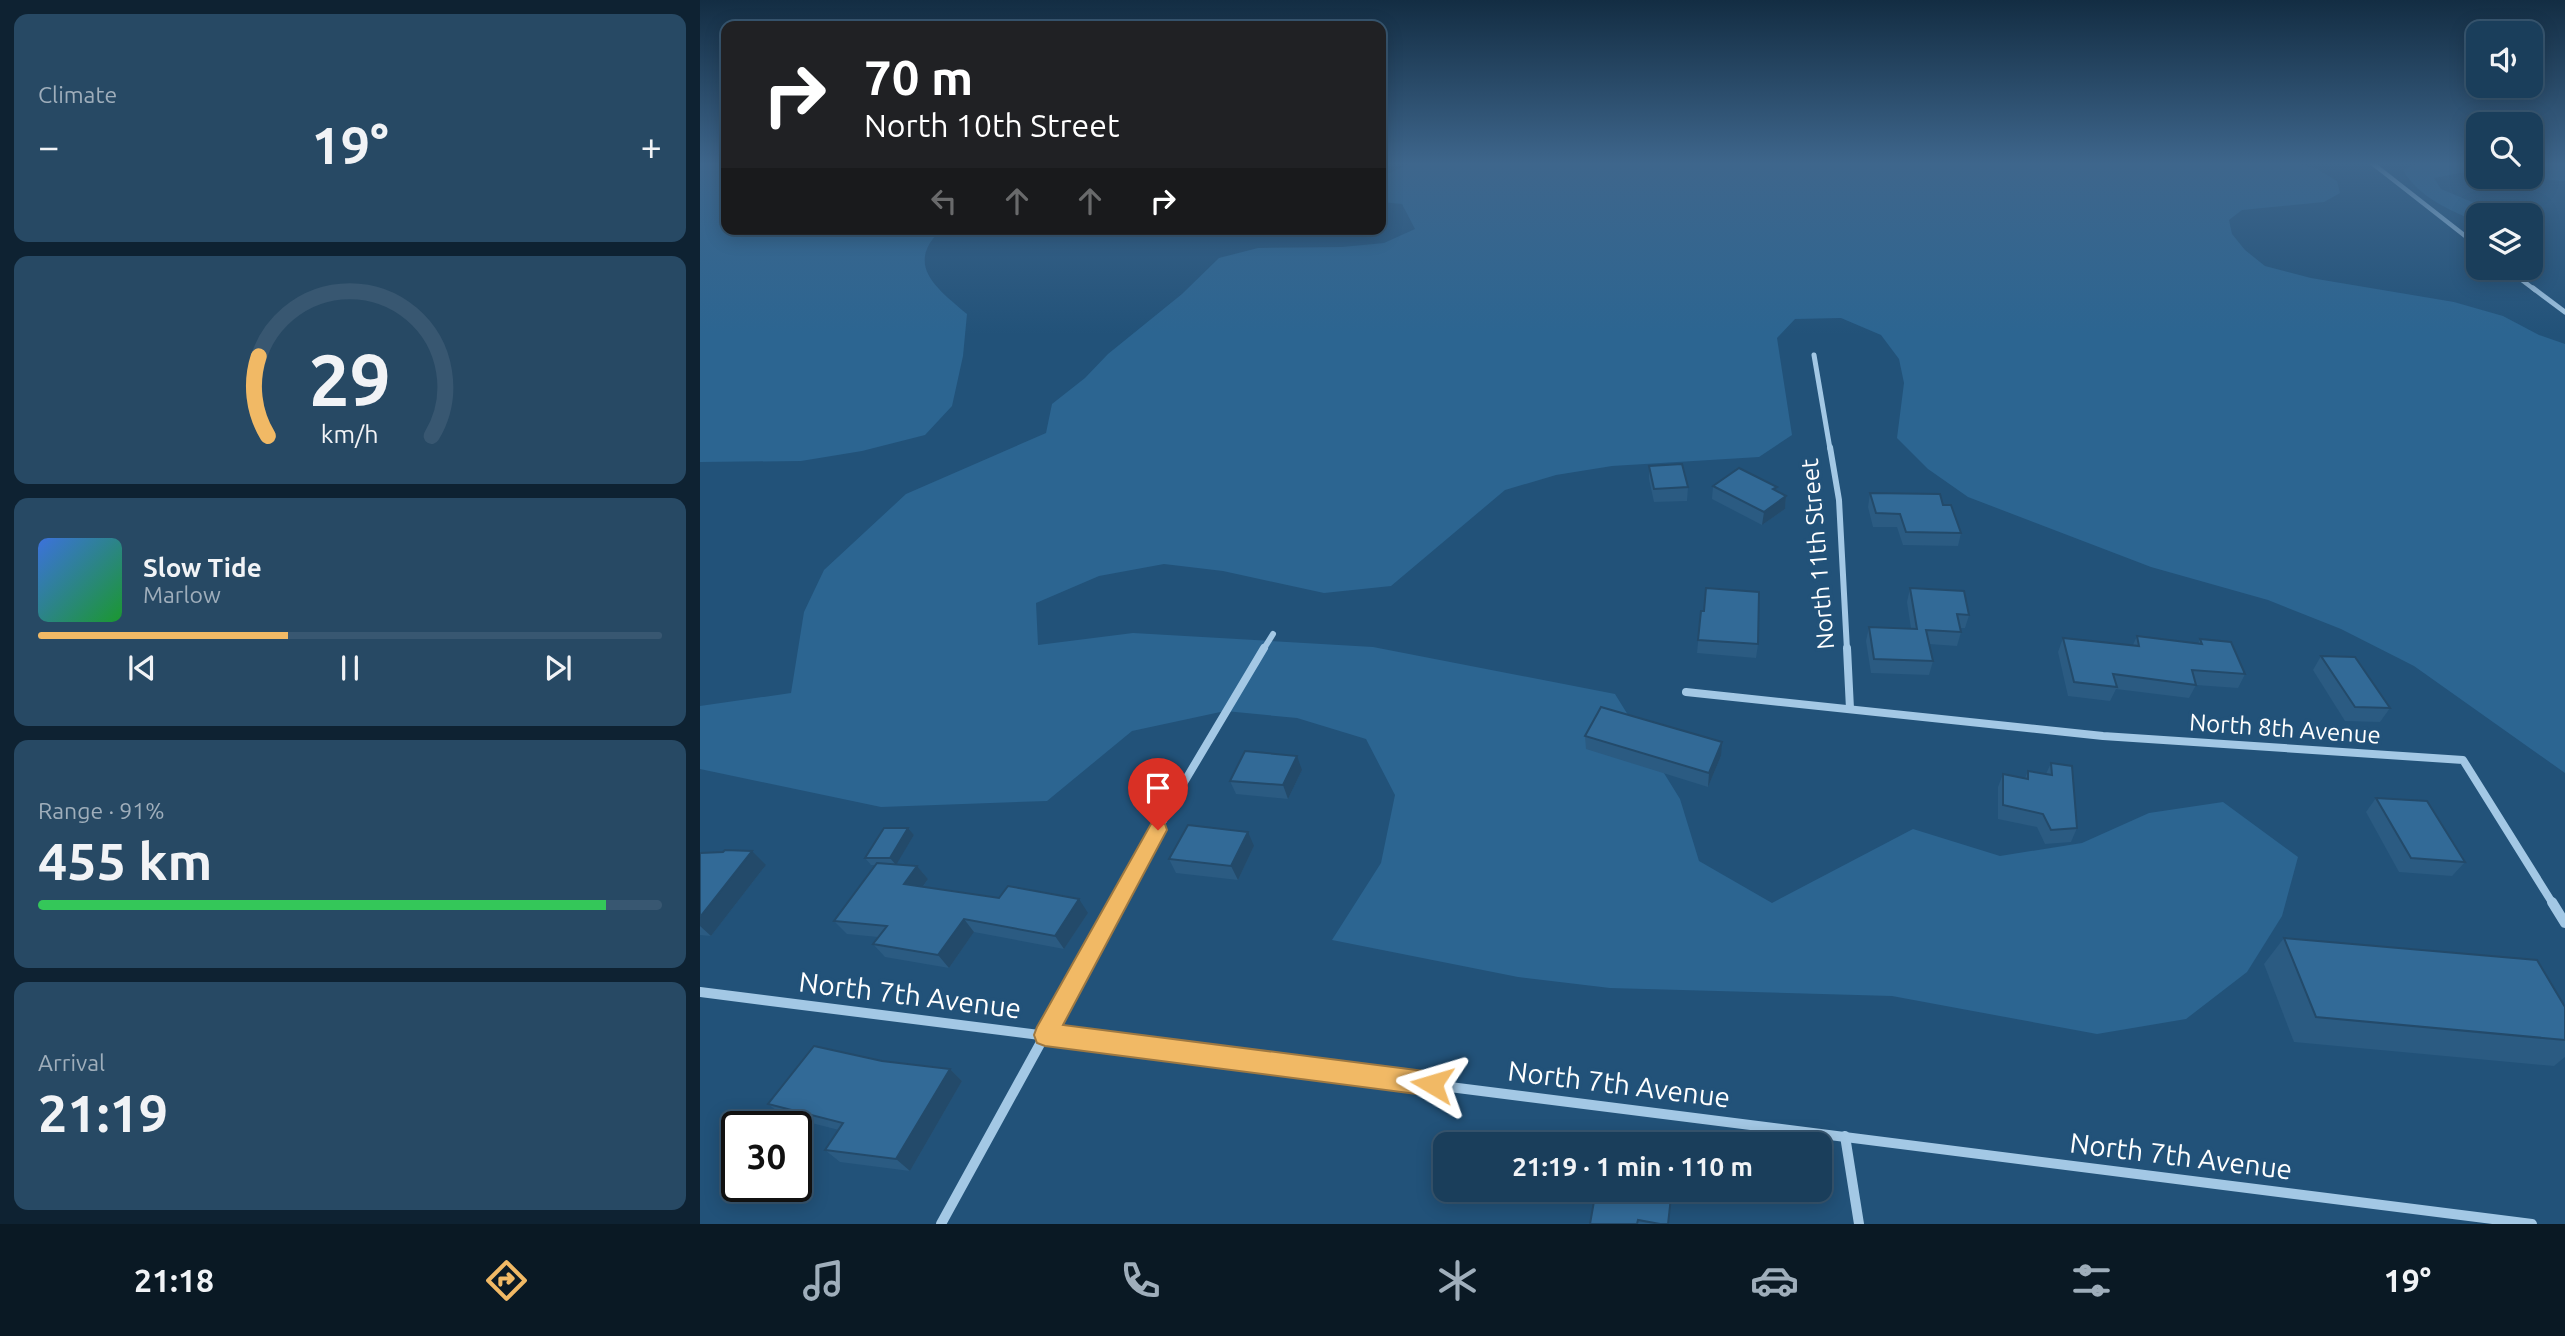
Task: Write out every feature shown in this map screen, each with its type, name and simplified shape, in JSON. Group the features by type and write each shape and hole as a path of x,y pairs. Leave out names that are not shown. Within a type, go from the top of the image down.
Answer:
{"street":[{"path":"2445,220 2466,237"},
{"path":"2522,280 2565,312"},
{"name":"North 11th Street","path":"1814,355 1839,500 1850,709"},
{"path":"941,1224 1182,784 1273,635"},
{"name":"North 8th Avenue","path":"1686,692 2103,736 2463,760 2565,923"},
{"name":"North 7th Avenue","path":"700,992 2532,1224"},
{"path":"1845,1136 1859,1224"}],"shaded area":[{"path":"700,220 721,220 721,235 937,235 925,254 929,276 945,295 967,314 963,356 952,406 925,435 862,451 801,461 700,462"},
{"path":"1410,220 2229,220 2232,234 2245,250 2265,266 2311,278 2454,302 2503,316 2539,335 2565,344 2565,773 2414,666 2341,629 2268,600 2151,567 1968,497 1928,469 1897,438 1904,383 1899,359 1881,335 1841,318 1795,319 1777,338 1792,435 1759,457 1612,466 1556,475 1505,490 1391,586 1324,593 1223,571 1164,564 1099,576 1036,603 1038,645 1133,633 1373,647 1615,694 1680,799 1699,861 1772,903 1913,829 2000,856 2082,843 2149,813 2223,802 2298,857 2282,916 2247,972 2186,1019 2097,1034 1892,996 1610,988 1518,977 1332,940 1381,863 1395,795 1366,739 1297,718 1225,711 1132,731 1047,801 881,807 700,769 700,706 791,693 804,612 824,570 906,494 1046,433 1052,404 1182,294 1219,258 1258,248 1342,247 1384,243 1415,229"}],"building":[{"path":"1682,464 1688,487 1654,489 1649,466"},
{"path":"1739,468 1777,487 1773,489 1786,496 1764,512 1713,486"},
{"path":"1870,493 1940,494 1943,505 1951,505 1961,533 1906,532 1900,514 1876,513"},
{"path":"1706,588 1759,592 1758,644 1698,640"},
{"path":"1910,588 1964,591 1969,615 1957,614 1961,632 1926,630 1933,661 1874,659 1869,627 1917,629"},
{"path":"2137,636 2202,644 2200,639 2231,642 2245,674 2192,670 2196,685 2113,674 2117,687 2074,682 2063,638 2139,646"},
{"path":"2321,656 2355,657 2390,708 2355,707"},
{"path":"1601,707 1722,742 1709,773 1585,736"},
{"path":"1245,751 1297,756 1283,785 1230,781"},
{"path":"2051,763 2072,766 2077,828 2051,830 2043,814 2003,805 2003,774 2028,779 2028,771 2052,775"},
{"path":"2376,798 2427,801 2465,862 2411,858"},
{"path":"1188,825 1248,832 1231,866 1169,859"},
{"path":"884,828 908,828 890,858 865,858"},
{"path":"752,851 700,917 700,853"},
{"path":"877,863 917,866 904,884 999,898 1008,886 1079,899 1055,936 964,919 938,955 873,944 887,926 834,921"},
{"path":"2284,938 2537,960 2565,1007 2565,1040 2316,1017"},
{"path":"814,1046 882,1061 950,1069 896,1159 825,1150 843,1123 812,1115 812,1111 796,1111 768,1104"},
{"path":"1594,1202 1670,1202 1668,1224 1638,1220 1637,1224 1590,1224"}],"route":[{"path":"1158,830 1045,1035 1432,1084"}]}
